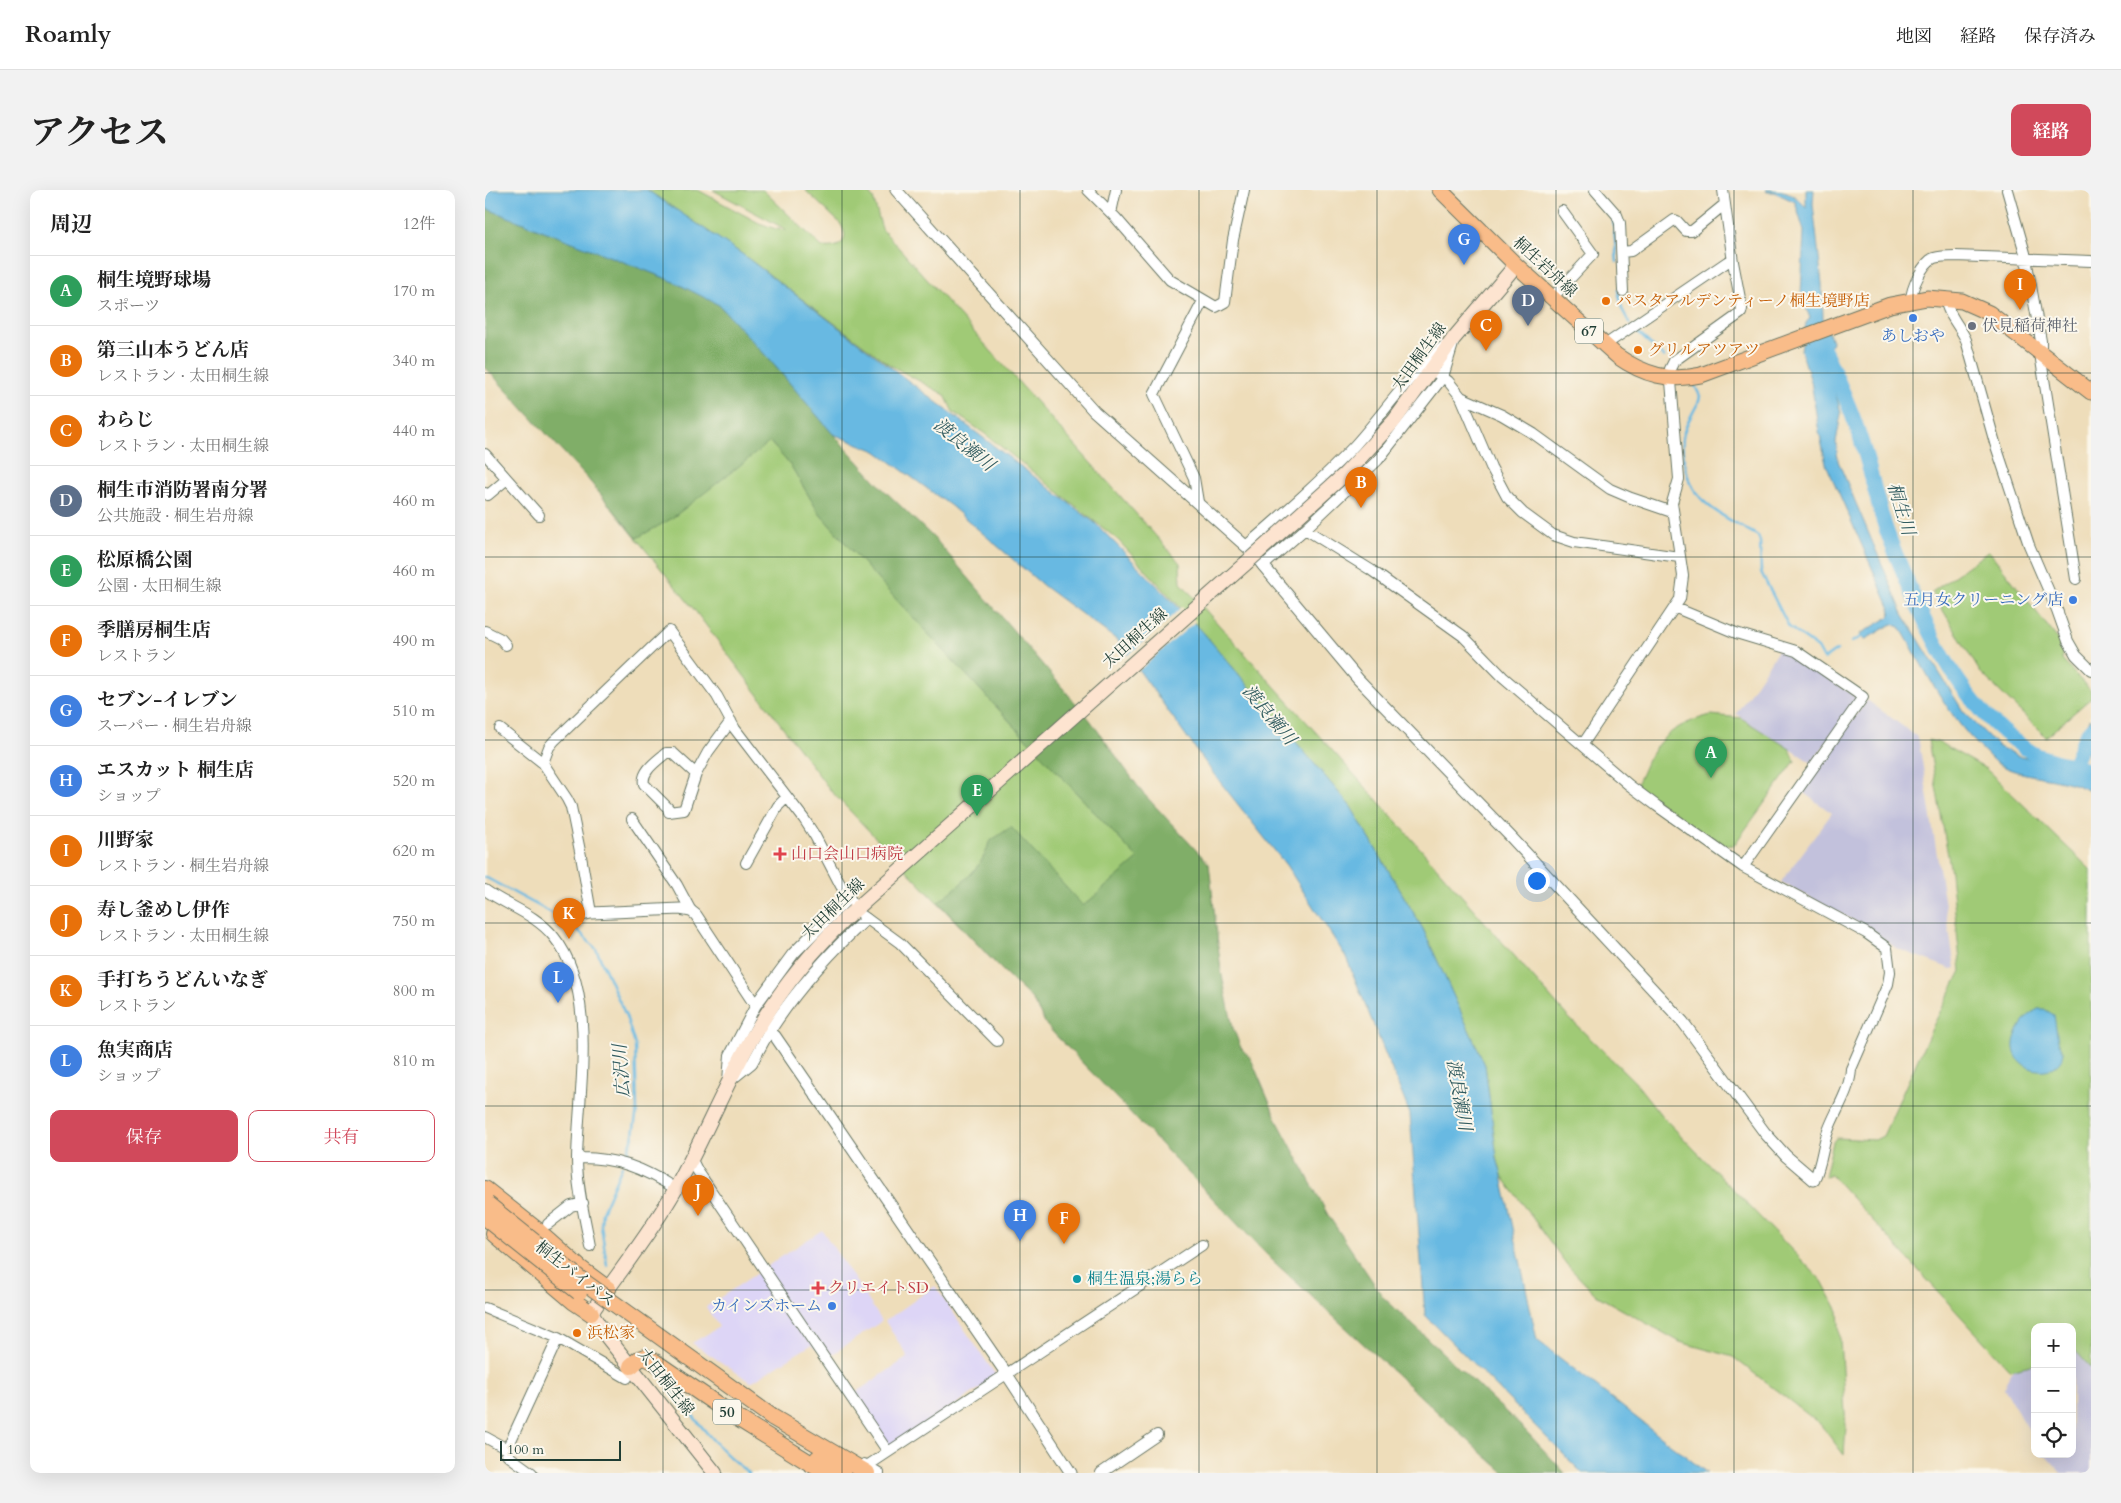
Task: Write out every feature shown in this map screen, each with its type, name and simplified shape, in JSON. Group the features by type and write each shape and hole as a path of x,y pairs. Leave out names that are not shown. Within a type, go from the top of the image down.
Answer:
{"highway":[{"name":"50","path":"485,1203 537,1230 581,1269 608,1289"},
{"name":"桐生バイパス","path":"485,1203 573,1288 842,1473"},
{"path":"485,1226 573,1301 591,1313"},
{"name":"50","path":"631,1366 639,1359 645,1357 655,1362 731,1414 826,1473"},
{"name":"桐生バイパス","path":"769,1421 867,1470"}],"main road":[{"name":"桐生岩舟線","path":"1440,190 1552,298 1605,345 1634,368 1669,378 1686,378 1701,375 1887,306 1911,300"},
{"name":"太田桐生線","path":"715,1473 591,1313 638,1249 675,1189 755,1032 792,978 824,940 887,881 1345,474 1394,421 1433,371 1454,338 1516,264"},
{"name":"67","path":"1911,300 1927,298 1962,301 1980,307 2091,392"}],"street":[{"path":"896,190 1094,411 1248,547 1335,465 1374,423 1433,371"},
{"path":"1088,190 1111,213 1170,280 1216,307 1225,302 1233,240 1244,190"},
{"path":"1111,213 1116,190"},
{"path":"1595,190 1617,214 1620,223 1623,291"},
{"path":"1583,744 1676,608 1683,589 1672,512 1672,503 1679,479 1669,369 1674,360 1741,313 1742,309 1723,190"},
{"path":"2007,190 2026,259 2041,341 2052,434 2076,579"},
{"path":"1622,252 1631,251 1674,220 1686,231 1692,231 1725,204"},
{"path":"1552,298 1593,254 1562,211"},
{"path":"1911,300 1912,289 1917,279 1927,264 1935,258 1955,256 2091,261"},
{"path":"1605,345 1727,262 1733,262"},
{"path":"1946,300 1947,309 1967,340 1995,443 2029,544 2068,641 2076,655 2091,670"},
{"path":"1198,502 1194,478 1154,394 1203,301"},
{"path":"1433,371 1461,397 1502,414 1534,434 1611,489 1672,512"},
{"path":"1305,529 1371,570 1463,636 1503,678 1629,785 1743,867 1866,933 1887,948 1889,959 1888,984 1851,1069 1851,1080 1827,1133 1820,1167 1814,1180 1786,1156 1765,1133 1683,1022 1510,836 1357,679 1262,564 1305,529 1378,460 1433,391 1433,371"},
{"path":"1461,397 1491,467 1507,497 1523,514 1553,535 1574,542 1679,557"},
{"path":"485,454 539,515"},
{"path":"485,493 488,495 507,479"},
{"path":"1676,608 1736,633 1796,651 1863,697 1743,867"},
{"path":"485,631 501,639 506,645"},
{"path":"543,763 549,747 554,741 669,631 717,696 753,755 815,836 850,899 793,954 757,1003 730,1055 729,1082"},
{"path":"696,774 673,753 669,752 647,771 643,784 668,808 669,812 680,812 686,805 696,774 708,752 731,721"},
{"path":"499,729 543,763 561,788 571,807 591,913"},
{"path":"746,863 778,806 787,797"},
{"path":"633,819 677,885 691,911 752,1000 757,1003"},
{"path":"485,890 527,913 552,935 559,944 571,971 582,1012 583,1026 577,1158 590,1246"},
{"path":"573,917 591,913 680,909 691,911"},
{"path":"729,1082 752,1062 784,1009 813,971 864,918 900,942 997,1041"},
{"path":"769,1032 775,1036 1006,1373 1071,1473"},
{"path":"577,1158 602,1159 623,1163 644,1171 675,1189"},
{"path":"691,1158 697,1170 878,1440 888,1452"},
{"path":"548,1224 571,1206 583,1203"},
{"path":"867,1470 888,1452 1202,1245"},
{"path":"608,1289 653,1326 726,1378 867,1470 879,1473"},
{"path":"485,1308 558,1338 627,1378 631,1366"},
{"path":"532,1473 510,1457 507,1454 507,1449 558,1338"},
{"path":"1101,1473 1157,1435"},
{"path":"485,1437 507,1449"}],"shaded area":[{"path":"1779,649 1796,656 1856,697 1857,700 1812,763 1736,714"},
{"path":"1867,700 1916,736 1919,742 1955,968 1951,969 1898,949 1856,922 1781,882 1832,813 1801,791"},
{"name":"カインズホーム","path":"822,1230 882,1321 827,1358 811,1345 751,1382 692,1343 719,1327 706,1307"},
{"path":"935,1286 995,1374 994,1379 893,1446 887,1446 852,1395 908,1357 885,1321"},
{"path":"2076,1351 2091,1368 2091,1473 2062,1473 2049,1458 2076,1458"},
{"path":"2031,1365 2031,1433 2004,1389 2013,1369"}],"green space":[{"path":"647,190 698,190 759,223 776,229 787,230 713,190 763,190 822,247 834,247 842,242 845,235 840,223 805,190 866,190 873,198 882,229 1180,563 1181,583 1397,822 1567,1016 1635,1082 1661,1115 1822,1281 1838,1311 1846,1427 1844,1455 1820,1424 1733,1357 1680,1342 1596,1295 1567,1265 1502,1176 1497,1158 1485,1065 1423,929 1351,807 1202,631 1118,540 984,433 953,412 945,395 890,365 742,254"},
{"path":"485,208 670,280 719,305 884,490 936,540 1090,720 1142,792 1209,864 1221,971 1233,1028 1241,1048 1251,1059 1277,1120 1328,1215 1383,1297 1525,1430 1565,1473 1505,1473 1481,1452 1272,1260 1047,1026 1032,999 938,902 962,883 976,868 986,852 989,842 1011,827 1083,906 1138,859 880,582 819,513 791,466 770,442 671,519 637,538 588,479 485,367"},
{"path":"770,442 791,466 819,513 880,582 1143,864 1260,1246 1047,1026 1032,999 831,791 696,612 588,479"},
{"path":"1989,551 2063,646 2062,660 2091,691 2091,698 2046,737 1980,672 1932,592"},
{"path":"1711,715 1741,718 1790,749 1795,761 1734,845 1720,846 1636,786 1651,754 1665,737 1686,723"},
{"path":"1928,740 1940,743 1986,769 2091,870 2091,1368 2076,1351 2076,1323 2031,1323 2031,1365 2010,1370 1831,1175 1825,1176 1833,1142 1836,1138 1875,1140 1883,1136 1934,1024 1961,971 1951,873"}],"water":[{"name":"渡良瀬川","path":"485,190 647,190 742,254 1095,523 1202,631 1351,807 1423,929 1485,1065 1497,1158 1537,1340 1707,1473 1582,1473 1425,1315 1410,1114 1346,957 1286,865 1213,773 1117,640 1045,587 951,506 876,451 833,434 769,359 719,305 670,280 485,208"},
{"path":"1766,190 1789,193 1806,207 1806,190 1814,190 1813,204 1822,284 1823,318 1832,341 1831,345 1825,349 1841,414 1836,442 1838,461 1903,614 1963,711 1999,747 2021,757 2062,764 2091,777 2091,792 2069,783 2011,770 1996,763 1960,725 1900,627 1892,624 1864,640 1860,634 1889,617 1891,611 1826,464 1811,381 1801,350 1806,323 1810,318 1801,295 1804,231 1795,202"},
{"path":"2091,718 2091,732 2088,740 2091,758 2083,743 2083,733"},
{"path":"2038,1009 2044,1009 2054,1015 2058,1041 2064,1052 2059,1062 2051,1068 2041,1070 2031,1068 2022,1063 2015,1054 2014,1043 2023,1023 2029,1015"}],"pier":[{"path":"1182,607 1196,621 1137,672 1126,657"}],"waterway":[{"path":"1613,218 1617,262"},
{"path":"1618,290 1622,309 1630,324"},
{"path":"1634,329 1664,357"},
{"name":"桐生川","path":"1818,337 1854,419 1885,526 1909,586 1931,634 1958,680 1991,721 2011,738 2040,756 2091,772"},
{"path":"1694,384 1700,396 1699,401 1685,428 1682,442 1687,474 1693,487 1700,498 1710,506 1758,536 1760,541 1761,572 1789,627 1818,648 1824,659 1837,650"},
{"path":"1852,642 1863,636"},
{"path":"2073,765 2086,735 2091,729"},
{"name":"広沢川","path":"485,877 572,924 596,949 626,1016 635,1045 637,1111 632,1140 624,1161"},
{"name":"広沢川","path":"607,1265 601,1226 602,1212 622,1166"},
{"name":"広沢川","path":"669,1384 716,1443 749,1473"}],"place":[{"name":"セブン-イレブン","path":"1464,265"},
{"name":"パスタアルデンティーノ桐生境野店","path":"1606,301"},
{"name":"川野家","path":"2020,310"},
{"name":"あしおや","path":"1913,318"},
{"name":"桐生市消防署南分署","path":"1528,326"},
{"name":"伏見稲荷神社","path":"1972,326"},
{"name":"グリルアツアツ","path":"1638,350"},
{"name":"わらじ","path":"1486,351"},
{"name":"第三山本うどん店","path":"1361,508"},
{"name":"五月女クリーニング店","path":"2073,600"},
{"name":"桐生境野球場","path":"1711,778"},
{"name":"松原橋公園","path":"977,816"},
{"name":"山口会山口病院","path":"780,854"},
{"name":"手打ちうどんいなぎ","path":"569,939"},
{"name":"魚実商店","path":"558,1003"},
{"name":"寿し釜めし伊作","path":"698,1216"},
{"name":"エスカット 桐生店","path":"1020,1241"},
{"name":"季膳房桐生店","path":"1064,1244"},
{"name":"桐生温泉;湯らら","path":"1077,1279"},
{"name":"クリエイトSD","path":"818,1288"},
{"name":"カインズホーム","path":"832,1306"},
{"name":"浜松家","path":"577,1333"}]}
